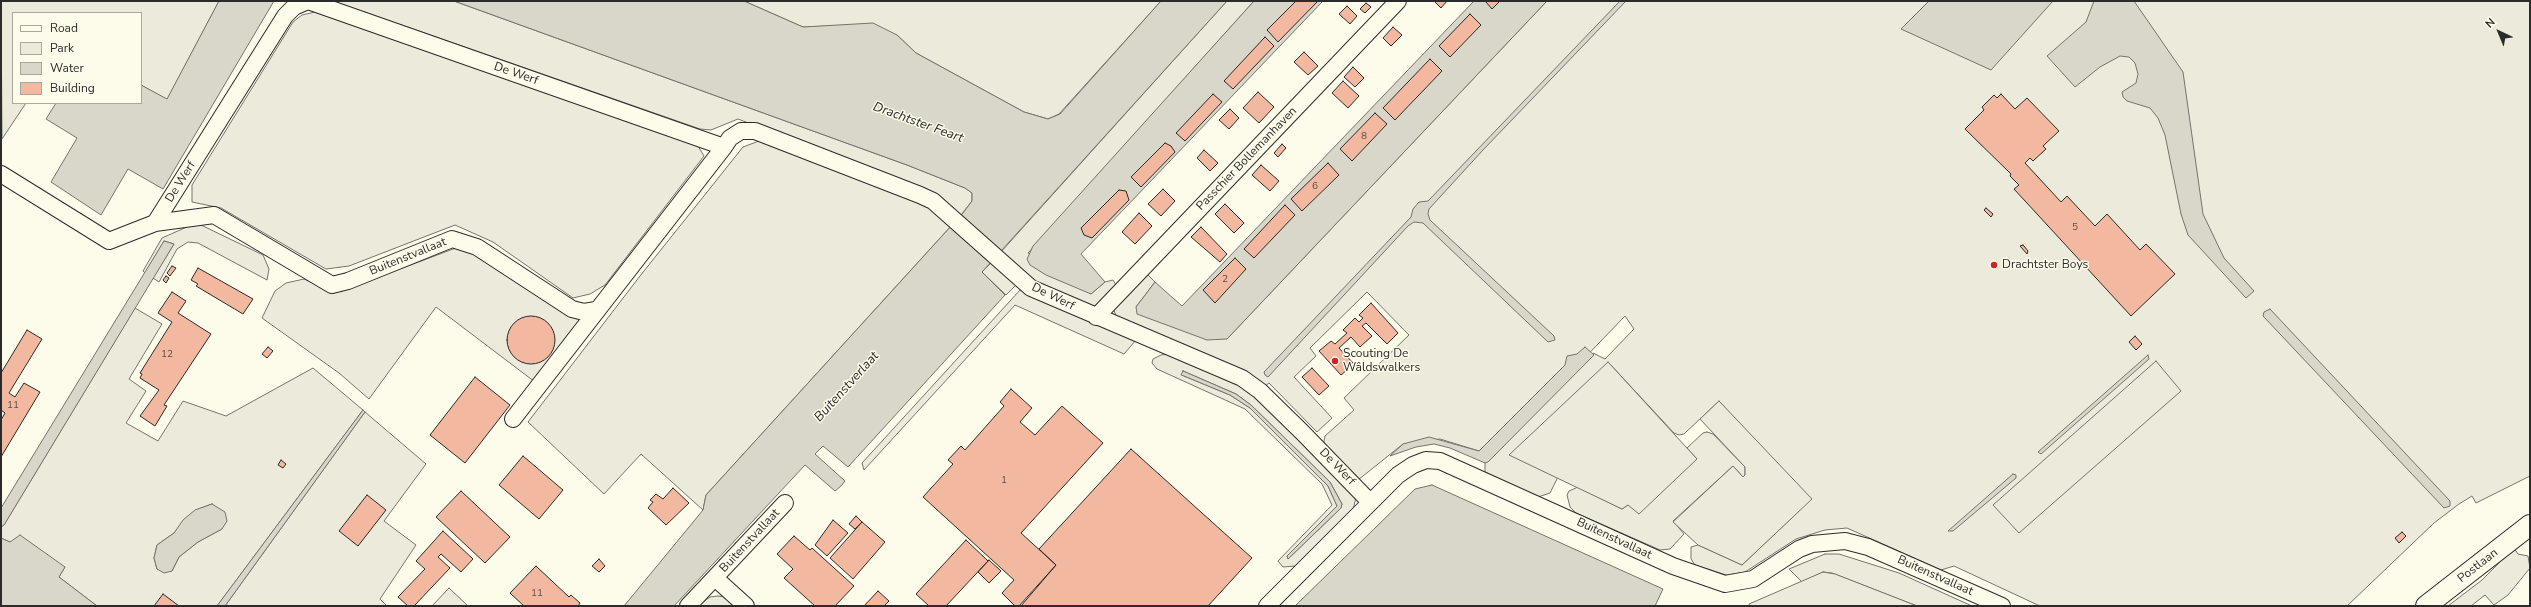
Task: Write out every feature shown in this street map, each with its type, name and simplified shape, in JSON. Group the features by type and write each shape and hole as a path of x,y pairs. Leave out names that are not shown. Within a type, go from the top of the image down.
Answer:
{"street":[{"name":"De Werf","path":"155,223 285,16 294,7 308,1 724,147"},
{"name":"Passchier Bollemanhaven","path":"1096,317 1398,1"},
{"name":"De Werf","path":"596,310 730,138 741,131 755,131 933,201 1031,288 1242,378 1260,391 1370,502"},
{"path":"1,174 109,241 155,223"},
{"name":"Buitenstvallaat","path":"155,223 214,215 332,285 348,281 452,239 477,247 572,309 584,312 596,310"},
{"path":"513,419 596,310"},
{"name":"Buitenstvallaat","path":"1267,606 1398,475 1413,465 1426,460 1440,461 1673,566 1725,584 1753,579 1799,549 1812,544 1845,541 1868,547 2002,606"},
{"name":"Buitenstvallaat","path":"688,606 785,503"},
{"name":"Postlaan","path":"2426,606 2530,525"},
{"name":"Buitenstvallaat","path":"715,578 746,606"}],"green space":[{"path":"1,1 219,1 167,100 142,86 142,12 12,12 12,104 25,104 2,139"},
{"path":"333,1 454,1 907,165 965,188 972,193 972,201 961,215 942,198 918,187 738,119 711,130 700,129"},
{"path":"744,1 1161,1 1059,114 1048,119 1024,112 916,53 897,35 830,26 803,27"},
{"path":"1227,1 1254,1 1028,253 1091,294 1105,282 1113,280 1116,285 1094,307 1036,283 1000,253"},
{"name":"Drachtster Boys","path":"1547,1 2530,1 2530,476 2476,503 2472,496 2459,504 2434,523 2347,606 2040,606 1954,566 1941,570 1847,528 1825,530 1796,539 1745,572 1726,575 1695,565 1691,559 1691,547 1698,545 1742,565 1797,513 1734,418 1719,401 1684,434 1679,435 1674,433 1608,362 1548,467 1558,477 1550,493 1538,497 1485,472 1485,463 1593,355 1593,353 1605,359 1634,329 1625,316 1573,370 1565,365 1479,451 1440,439 1403,444 1358,480 1324,446 1325,436 1354,410 1344,398 1409,335 1367,292 1310,348 1316,356 1294,377 1332,418 1317,432 1269,383 1264,387 1117,318 1113,308 1146,273 1155,282 1136,307 1227,339"},
{"path":"315,12 698,146 704,156 605,285 590,294 573,298 493,242 455,225 349,266 326,269 221,208 192,202 192,185 293,22 302,15"},
{"path":"759,141 926,205 952,225 706,495 703,510 641,454 604,494 528,422 640,276 743,147"},
{"path":"201,225 263,255 269,269 267,280 198,243 188,242 177,249 159,282 153,278 174,244 164,241 145,273 143,271 162,238 189,226"},
{"path":"462,247 586,317 535,382 436,307 369,399 339,373 262,318 275,291 286,283 304,279 332,292 342,291 453,249"},
{"path":"992,262 1017,284 1006,295 982,272"},
{"path":"1021,289 1136,340 1124,354 1015,305 864,470 862,463"},
{"path":"135,308 162,324 129,379 146,391 126,423 158,441 183,401 226,416 313,368 363,410 217,606 97,606 59,577 65,567 1,538 1,527 4,525","holes":["212,504 222,529 198,542 179,557 172,571 157,569 154,558 157,545 174,533 196,510"]},
{"path":"1168,354 1237,383 1255,395 1356,497 1353,510 1295,566 1283,567 1278,561 1332,505 1322,484 1245,409 1157,369 1152,363 1153,359 1161,355","holes":["1183,371 1236,394 1251,405 1330,482 1342,504 1341,508 1288,559 1287,556 1337,506 1328,486 1250,408 1230,395 1184,376"]},
{"path":"365,412 426,464 384,521 416,545 380,599 387,606 225,606"},
{"path":"1707,432 1713,434 1745,467 1745,475 1743,477 1733,466 1673,521 1684,534 1670,549 1660,550 1576,513 1570,507 1567,495 1569,491 1578,487 1622,509 1697,459 1687,448 1703,433"},
{"path":"2514,548 2518,554 2528,556 2530,568 2508,595 2494,605 2485,595 2471,606 2448,606 2482,580"},
{"path":"1825,554 1839,554 1899,573 1972,606 1917,606 1832,573 1823,572 1802,582 1789,569"},
{"path":"449,588 468,606 432,606"},
{"path":"710,597 726,597 738,606 697,606"}],"shaded area":[{"path":"2156,361 2181,391 2019,533 1993,505"},
{"path":"1608,362 1697,459 1639,514 1628,505 1622,509 1509,455"},
{"path":"1719,401 1812,499 1742,565 1698,545 1673,522 1733,466 1743,477 1745,475 1745,467 1700,419"},
{"path":"1823,572 1835,574 1917,606 1750,606 1749,604"}],"water":[{"path":"219,1 274,1 163,189 128,169 101,215 51,182 77,138 46,119 55,104 142,104 142,86 167,99"},
{"path":"454,1 744,1 803,27 873,23 897,35 916,53 1024,112 1048,119 1060,114 1161,1 1227,1 982,272 1005,295 848,467 823,446 815,454 845,481 841,486 835,491 805,465 674,606 624,606 703,510 706,495 963,213 972,201 972,193 965,188 907,165"},
{"path":"1254,1 1323,1 1081,254 1105,282 1091,294 1046,275 1030,265 1027,259 1033,246"},
{"path":"1474,1 1547,1 1227,339 1207,340 1137,314 1136,307 1155,282 1182,306"},
{"path":"1620,1 1626,1 1483,150 1429,209 1428,214 1430,220 1554,336 1555,340 1548,342 1423,223 1414,222 1408,226 1268,377 1265,375 1264,372 1411,217 1413,209 1419,202 1428,201"},
{"path":"1929,1 2053,1 1991,70 1901,29"},
{"path":"2094,1 2134,1 2183,72 2203,214 2224,258 2254,291 2246,298 2188,235 2181,214 2165,135 2158,118 2150,108 2127,101 2123,97 2122,92 2136,83 2138,74 2135,63 2129,57 2120,56 2100,67 2075,87 2047,56 2086,22"},
{"path":"164,241 174,244 4,525 1,527 1,508"},
{"path":"2270,309 2450,501 2450,506 2444,508 2263,316 2264,312"},
{"path":"1585,347 1594,355 1488,462 1485,463 1450,448 1434,444 1416,447 1390,456 1403,444 1429,437 1479,451 1565,365 1567,356 1577,354"},
{"path":"2148,355 2149,359 2041,454 2038,452"},
{"path":"1183,371 1236,394 1251,405 1330,482 1342,504 1341,508 1288,559 1287,556 1337,506 1328,486 1250,408 1230,395 1181,375"},
{"path":"363,410 365,412 225,606 217,606"},
{"path":"2013,474 2016,475 2016,478 1953,531 1948,531"},
{"path":"1432,485 1663,589 1655,606 1295,606 1415,489"},
{"path":"212,504 225,512 227,521 222,529 198,542 179,557 172,571 164,573 157,569 154,558 157,545 174,533 183,520 195,510"},
{"path":"20,535 65,567 59,577 97,606 1,606 1,538 10,542"}],"building":[{"path":"1296,1 1318,1 1278,42 1267,30"},
{"path":"1434,1 1447,1 1441,8"},
{"path":"1485,1 1500,1 1492,9"},
{"path":"1366,3 1371,7 1365,13 1360,9"},
{"path":"1347,6 1357,16 1350,24 1339,14"},
{"path":"1470,14 1481,25 1450,57 1439,46"},
{"path":"1393,27 1402,35 1391,46 1383,38"},
{"path":"1265,37 1274,46 1233,89 1224,81"},
{"path":"1304,52 1318,66 1308,75 1294,62"},
{"path":"1430,59 1442,71 1395,120 1383,108"},
{"path":"1353,67 1364,78 1355,87 1344,77"},
{"path":"1343,81 1359,96 1348,108 1332,93"},
{"path":"1258,92 1274,107 1259,123 1243,108"},
{"path":"1213,94 1222,102 1185,141 1176,133"},
{"name":"Drachtster Boys","path":"2001,94 2015,109 2027,98 2059,131 2043,146 2046,149 2033,161 2030,158 2025,163 2061,202 2067,196 2095,226 2107,214 2140,250 2146,244 2175,274 2131,316 2014,189 2019,185 2010,176 2011,174 1965,129 1984,110 1982,107 1994,95 1997,98"},
{"path":"1230,109 1239,118 1229,129 1219,120"},
{"path":"1375,113 1387,124 1352,161 1340,149"},
{"path":"1165,143 1171,146 1175,152 1141,187 1131,177"},
{"path":"1282,144 1286,148 1278,157 1274,153"},
{"path":"1204,150 1218,163 1210,171 1197,158"},
{"path":"1328,163 1339,175 1302,211 1291,199"},
{"path":"1261,165 1279,181 1270,191 1252,175"},
{"path":"1163,189 1175,201 1161,216 1148,204"},
{"path":"1119,190 1126,191 1129,200 1092,238 1084,235 1081,228"},
{"path":"1225,204 1244,223 1234,233 1215,214"},
{"path":"1285,205 1295,215 1254,258 1244,249"},
{"path":"1986,208 1993,214 1991,217 1984,210"},
{"path":"1139,213 1152,226 1135,244 1122,232"},
{"path":"1201,227 1227,254 1220,262 1191,237"},
{"path":"2023,245 2028,251 2027,254 2020,246"},
{"path":"1235,258 1246,269 1215,303 1203,290"},
{"path":"172,266 176,268 170,276 167,273"},
{"path":"198,268 253,299 243,314 196,286 198,284 191,280"},
{"path":"166,276 169,278 166,283 163,280"},
{"path":"172,292 186,301 178,313 211,334 164,405 167,406 155,426 140,416 159,390 140,378 142,374 140,373 172,322 158,313"},
{"path":"1371,303 1398,333 1387,344 1366,323 1362,326 1372,336 1360,347 1351,337 1339,348 1354,364 1341,375 1319,351 1331,341 1335,344 1347,333 1343,330 1355,318 1359,322 1363,318 1359,315"},
{"path":"531,316 540,318 548,323 553,331 555,340 553,349 548,357 540,362 531,364 522,362 514,357 509,349 507,340 509,331 514,323 522,318"},
{"path":"27,330 42,339 9,393 15,397 24,383 40,392 1,457 1,420 5,413 1,410 1,373"},
{"path":"2135,336 2142,344 2136,350 2129,342"},
{"path":"268,347 273,351 267,358 262,354"},
{"path":"1312,368 1329,386 1319,395 1302,377"},
{"path":"475,377 510,405 465,463 430,435"},
{"path":"1011,389 1032,408 1020,422 1035,435 1062,406 1103,443 1021,533 1056,565 1019,606 1015,606 1002,593 1014,580 923,497 953,464 948,460 961,446 965,450 1004,406 1000,402"},
{"path":"1131,449 1252,558 1208,606 1021,606 1056,565 1039,549"},
{"path":"523,456 563,490 539,519 499,485"},
{"path":"281,460 286,464 283,468 278,465"},
{"path":"673,488 689,503 666,525 648,508 653,502 650,500 656,494 663,499"},
{"path":"461,491 510,537 485,563 436,517"},
{"path":"367,495 386,510 358,546 339,531"},
{"path":"856,516 862,522 855,529 849,524"},
{"path":"833,520 848,533 827,556 815,545"},
{"path":"862,522 885,542 853,579 830,558"},
{"path":"443,531 473,559 461,572 441,554 438,557 450,568 414,606 408,606 398,597 425,569 416,561"},
{"path":"2402,532 2406,536 2399,543 2395,538"},
{"path":"794,536 810,550 812,548 854,586 835,606 815,606 784,578 793,569 777,554"},
{"path":"966,540 988,561 946,606 929,606 916,594"},
{"path":"599,559 605,566 599,572 592,566"},
{"path":"989,560 1001,571 989,583 978,572"},
{"path":"536,566 569,597 571,595 580,603 578,606 524,606 510,593"},
{"path":"878,591 889,601 884,606 864,606"},
{"path":"163,594 179,606 154,606"}],"place":[{"name":"Drachtster Boys","path":"1994,265"},
{"name":"Scouting De Wâldswalkers","path":"1335,361"}],"water label":[{"name":"Drachtster Feart","path":"918,123"},
{"name":"Buitenstverlaat","path":"847,387"}]}
